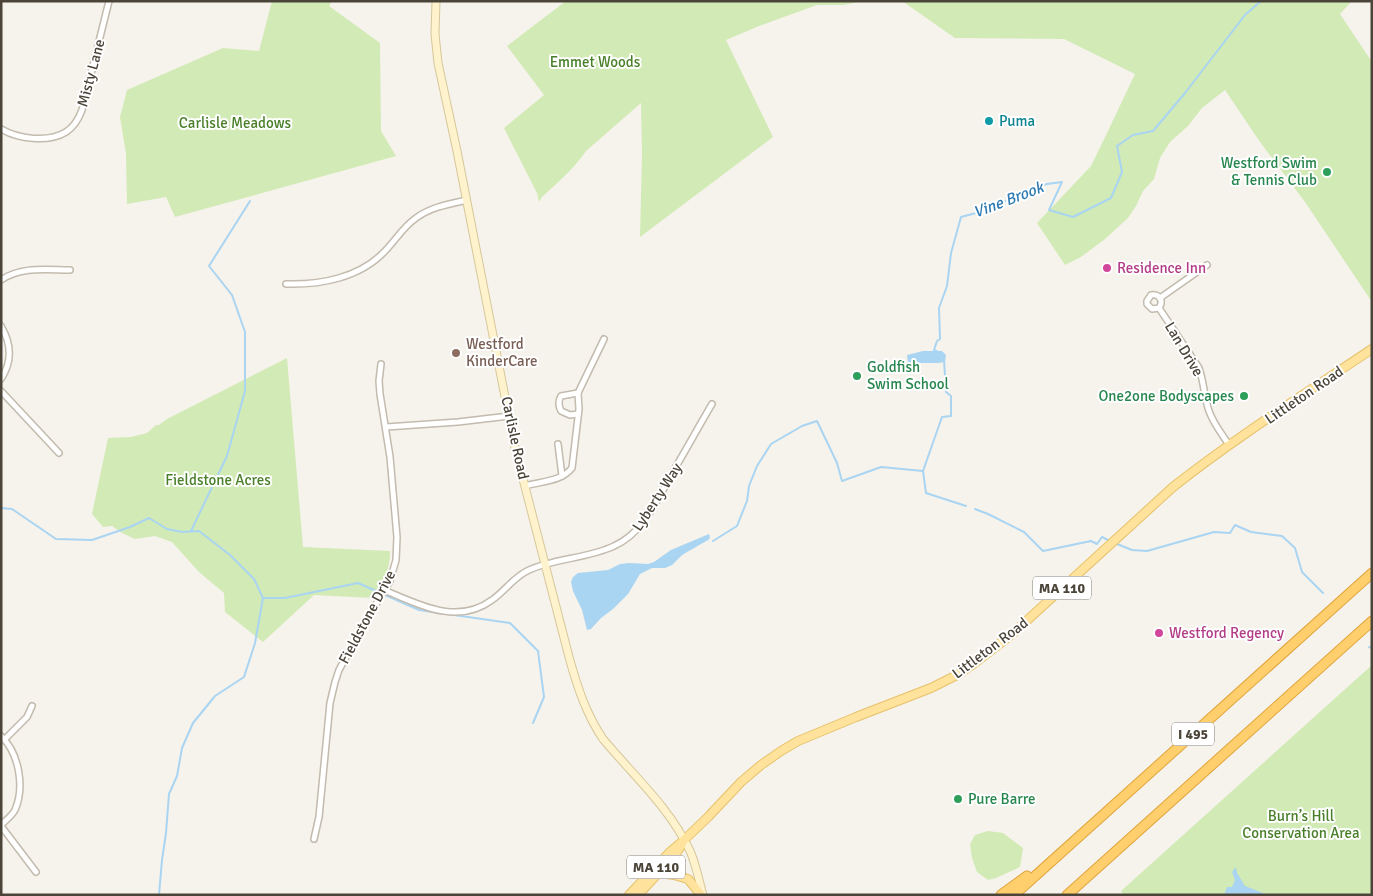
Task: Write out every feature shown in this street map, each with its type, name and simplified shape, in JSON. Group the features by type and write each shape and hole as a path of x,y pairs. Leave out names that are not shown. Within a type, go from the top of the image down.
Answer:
{"highway":[{"name":"I 495","path":"1014,895 1372,573"},
{"name":"I 495","path":"1067,895 1372,621"},
{"path":"1001,895 1056,856"}],"main road":[{"name":"Carlisle Road","path":"436,1 435,34 438,63 515,448 569,657 579,690 596,729 662,806 684,840 691,852 702,895"},
{"name":"Littleton Road","path":"629,895 752,772 790,745 832,726 931,688 959,674 1011,635 1173,487 1229,445 1372,349"},
{"name":"Littleton Road","path":"638,895 676,854 684,840"},
{"path":"658,873 688,879 702,895"}],"street":[{"name":"Misty Lane","path":"1,129 21,137 45,138 60,135 72,126 82,110 109,1"},
{"path":"286,284 312,284 366,267 380,256 399,233 416,218 435,208 466,200"},
{"name":"Lan Drive","path":"1160,298 1208,265"},
{"path":"1,280 12,274 29,270 70,270"},
{"name":"Lan Drive","path":"1151,295 1156,295 1160,298 1161,304 1159,308 1149,307 1147,301 1151,295"},
{"name":"Lan Drive","path":"1159,308 1199,368 1209,410 1229,445"},
{"path":"1,326 7,337 10,351 8,365 1,378"},
{"path":"525,486 562,476 569,471 573,464 578,394 604,339"},
{"name":"Fieldstone Drive","path":"314,839 319,818 328,718 335,682 345,659 390,581 396,561 397,537 390,457 379,381 381,364"},
{"path":"1,391 59,453"},
{"path":"578,394 561,396 558,405 560,411 570,415 578,414"},
{"name":"Lyberty Way","path":"384,590 430,609 445,612 472,610 494,599 527,571 606,550 620,543 632,535 651,511 712,404"},
{"path":"386,427 509,416"},
{"path":"558,444 562,476"},
{"path":"32,706 27,717 3,738 12,752 20,781 19,798 14,812 1,825 36,872"}],"green space":[{"name":"Carlisle Meadows","path":"272,1 332,1 329,6 380,43 381,131 396,156 175,217 166,197 127,204 126,154 120,117 127,90 223,48 259,51"},
{"name":"Emmet Woods","path":"566,1 864,1 843,5 817,5 726,40 773,137 640,237 641,103 586,151 571,170 539,202 537,193 504,128 544,95 507,46"},
{"path":"902,1 1352,1 1340,14 1372,62 1372,302 1305,202 1260,142 1225,90 1202,108 1188,126 1170,142 1160,158 1154,179 1143,191 1128,218 1081,257 1065,265 1037,223 1091,166 1135,74 1064,39 955,38"},
{"name":"Fieldstone Acres","path":"287,358 303,547 390,551 390,558 386,576 373,598 314,595 263,642 225,612 224,593 199,572 172,542 155,536 135,539 112,526 103,527 92,514 108,438 131,437 147,433 167,419"},
{"name":"Burn’s Hill Conservation Area","path":"1372,665 1372,895 1123,895 1121,891"},
{"path":"988,831 1003,833 1023,848 1020,867 988,880 977,872 970,844 975,835"}],"water":[{"path":"923,351 942,351 946,355 945,362 908,363 907,355"},
{"path":"709,534 710,538 708,540 682,555 672,565 665,568 652,568 640,574 628,594 591,629 587,630 582,610 571,582 578,573 608,570 620,564 648,564 671,550"},
{"path":"1236,867 1237,873 1245,886 1268,895 1224,895 1227,887 1232,887 1235,880 1232,872"}],"waterway":[{"name":"Vine Brook","path":"938,352 934,350 937,341 940,339 939,308 947,286 951,253 961,217 991,209 1023,191 1062,182 1049,210 1073,217 1111,198 1122,172 1117,146 1133,135 1153,131 1245,15 1261,1"},
{"path":"191,531 227,456 245,391 245,332 232,295 209,266 250,201"},
{"name":"Vine Brook","path":"944,360 946,392 951,396 951,416 942,417 923,471 926,493 966,506"},
{"path":"713,541 737,526 747,501 749,486 757,466 771,444 802,426 817,421 837,463 842,481 881,467 923,471"},
{"path":"1,508 12,509 56,539 92,540 130,527 149,518 167,529 182,532 199,531 230,555 254,579 263,598 255,643 244,677 215,696 193,723 182,748 177,776 169,794 159,895"},
{"name":"Vine Brook","path":"975,509 1024,532 1043,551 1091,541 1097,544 1102,537 1108,540"},
{"name":"Vine Brook","path":"1117,544 1132,550 1147,551 1214,532 1230,533 1235,525 1251,532 1282,536 1295,548 1302,572 1323,593"},
{"path":"263,598 285,598 358,583 419,610 510,623 538,651 544,697 533,723"}],"place":[{"name":"Puma","path":"989,121"},
{"name":"Westford Swim & Tennis Club","path":"1327,172"},
{"name":"Residence Inn","path":"1107,268"},
{"name":"Westford KinderCare","path":"456,353"},
{"name":"Goldfish Swim School","path":"857,376"},
{"name":"One2one Bodyscapes","path":"1244,396"},
{"name":"Westford Regency","path":"1159,633"},
{"name":"Pure Barre","path":"958,799"}]}
